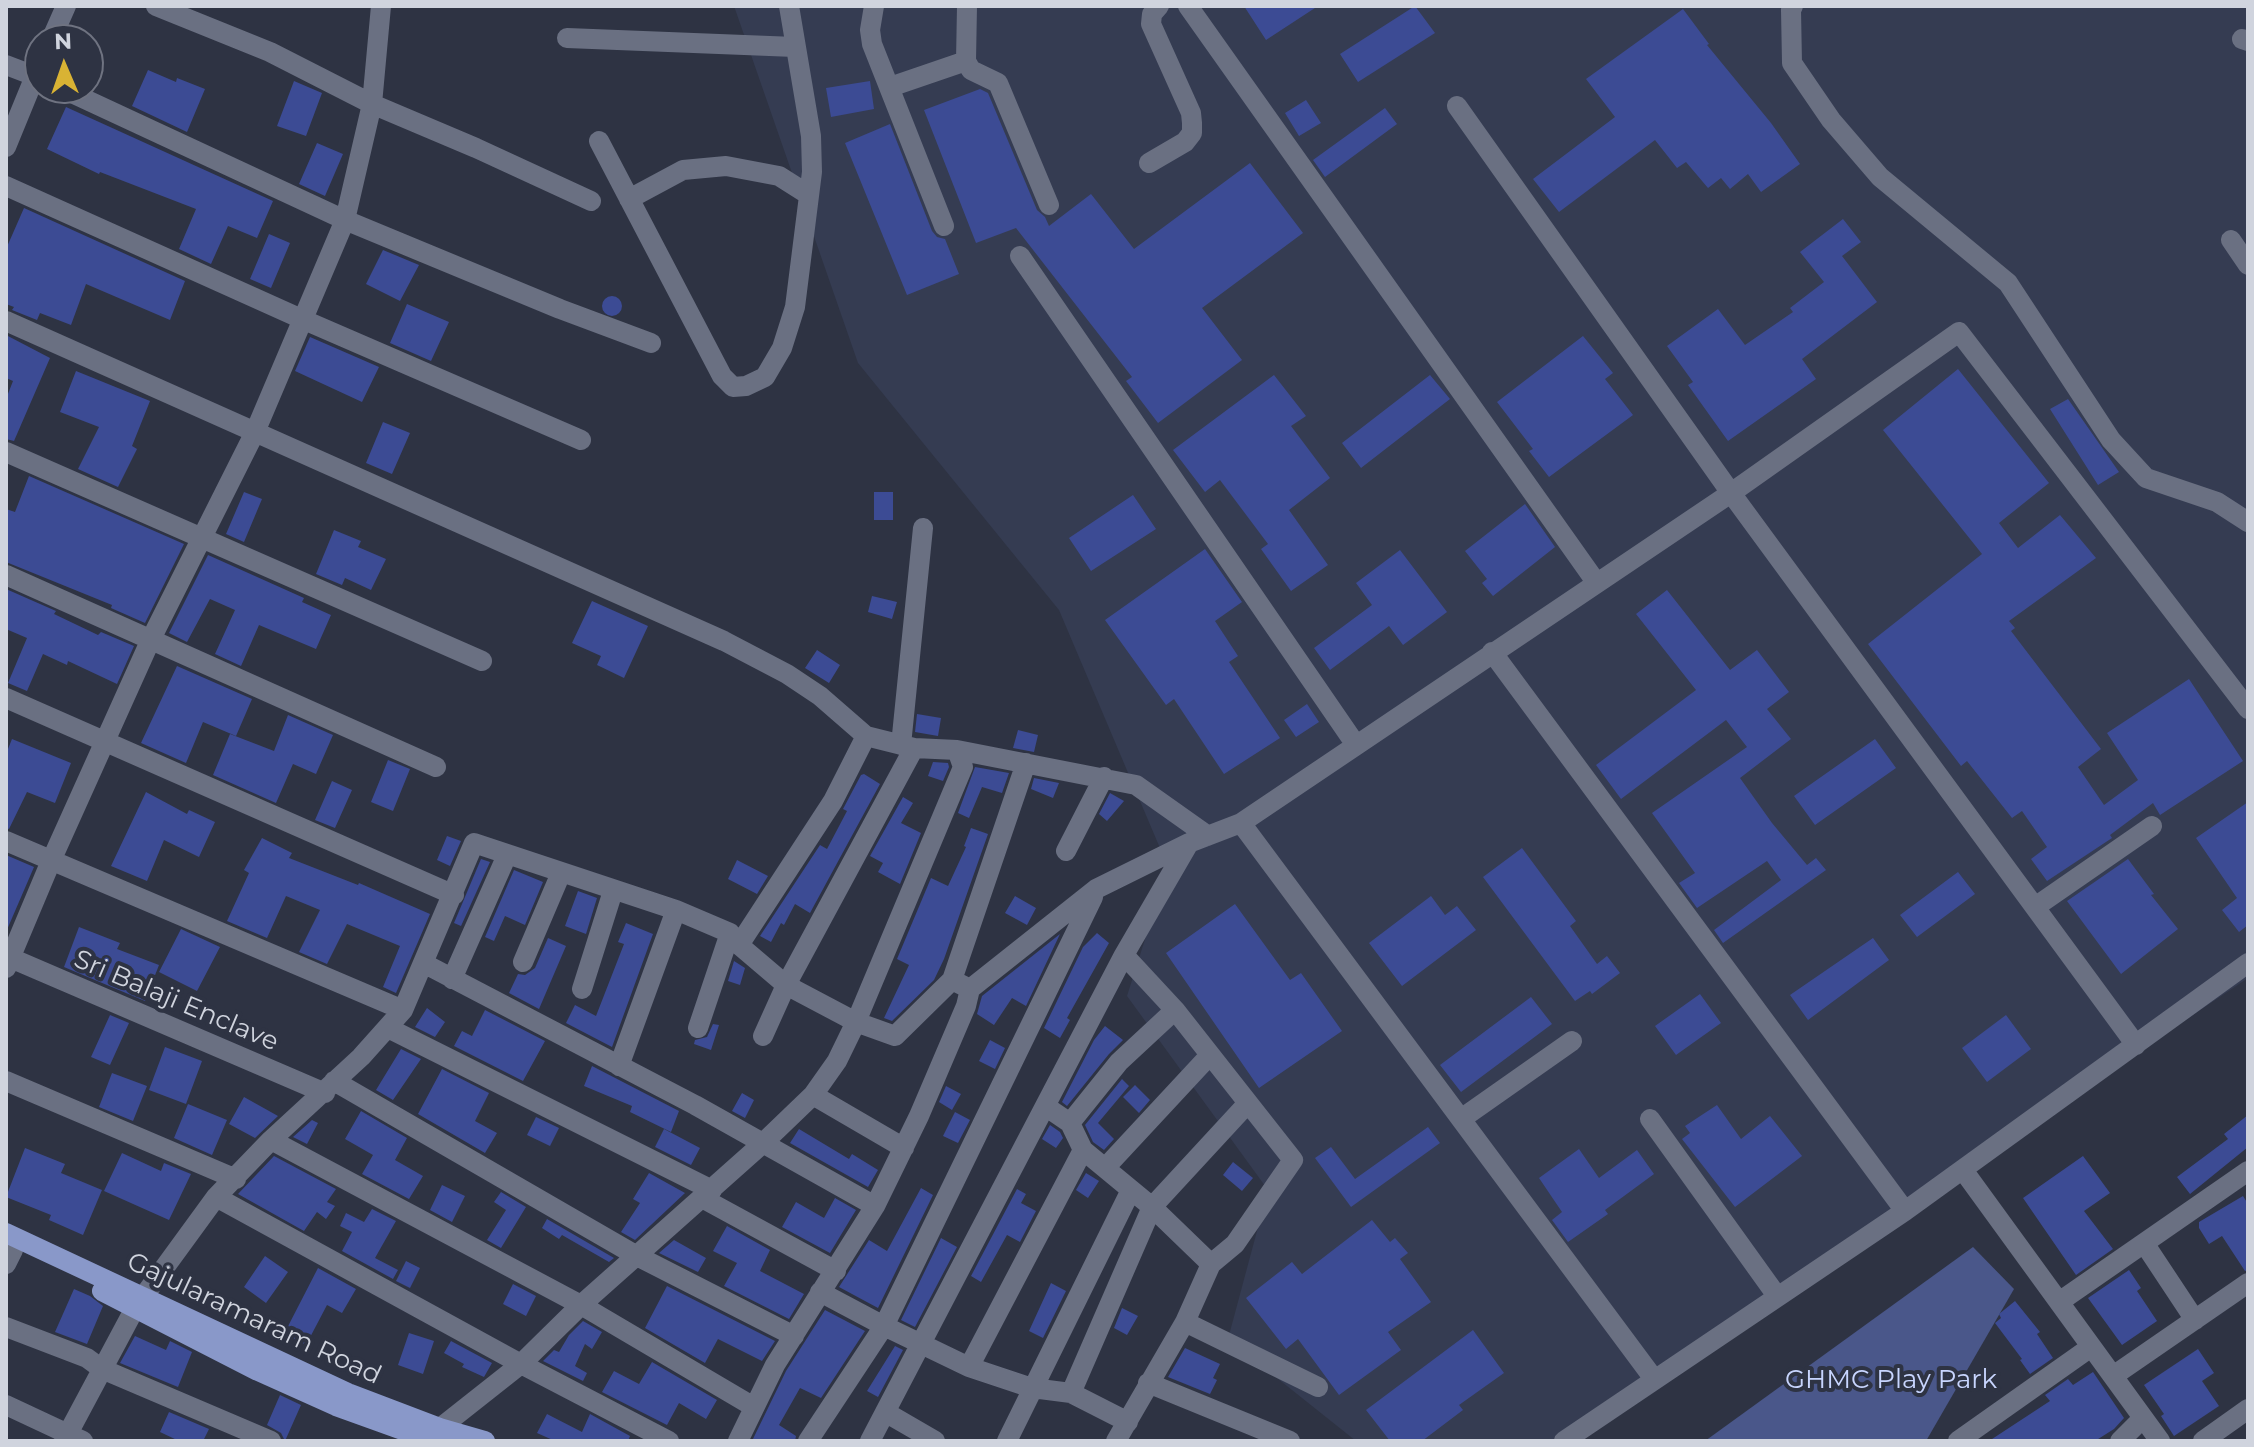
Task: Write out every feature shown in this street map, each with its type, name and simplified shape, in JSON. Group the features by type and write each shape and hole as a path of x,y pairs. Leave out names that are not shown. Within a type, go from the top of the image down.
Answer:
{"main road":[{"name":"Gajularamaram Road","path":"8,1248 336,1388 431,1437 485,1441"}],"street":[{"path":"156,6 270,52 372,104 591,201"},
{"path":"7,961 151,639 255,432 345,220 372,104 381,6"},
{"path":"599,141 722,376 733,387 746,386 765,377 782,348 795,307 813,156 789,6"},
{"path":"874,6 870,36 944,226"},
{"path":"967,6 966,61 971,70 998,83 1049,205"},
{"path":"1149,163 1185,142 1192,133 1191,113 1151,24 1152,14 1159,6"},
{"path":"1188,6 1596,582"},
{"path":"1793,6 1792,63 1831,120 1880,177 2008,283 2111,440 2146,478 2217,502 2248,522"},
{"path":"567,38 795,47"},
{"path":"890,87 966,61"},
{"path":"6,147 25,104"},
{"path":"95,104 345,220 651,343"},
{"path":"1457,106 1731,493 2136,1045"},
{"path":"629,199 683,170 726,166 779,176 809,195"},
{"path":"6,186 581,440"},
{"path":"2231,240 2248,265"},
{"path":"1020,256 1356,745"},
{"path":"6,321 724,641 787,674 820,696 866,736 908,746 957,750 1136,785 1199,840"},
{"path":"6,1405 72,1438 102,1369 140,1302 216,1197 271,1140 361,1057 403,1010 474,843 676,910 734,939 786,985 856,1022 895,1036 1096,889 1241,823 1731,493 1959,332 2248,709"},
{"path":"6,452 482,661"},
{"path":"763,1036 908,746 923,528"},
{"path":"6,575 436,767"},
{"path":"1492,652 1905,1211"},
{"path":"6,698 454,895"},
{"path":"698,1028 734,939 833,801 866,736"},
{"path":"431,1437 521,1364 581,1305 813,1095 837,1061 856,1022 963,767 957,750"},
{"path":"738,1441 775,1365 875,1206 966,1006 961,985 1026,763"},
{"path":"1066,851 1104,777"},
{"path":"1241,823 1654,1379"},
{"path":"2035,907 2152,826"},
{"path":"870,1441 1124,955 1199,840"},
{"path":"6,841 403,1010"},
{"path":"452,979 507,855"},
{"path":"523,962 561,873"},
{"path":"808,1441 884,1326 1096,889"},
{"path":"582,989 613,891"},
{"path":"619,1066 676,910"},
{"path":"820,1292 969,1367 1032,1388 1071,1393 1125,1434 1148,1383 1185,1322 1211,1264 1235,1244 1293,1160 1175,1010 1124,955"},
{"name":"Sri Balaji Enclave","path":"7,961 329,1087 637,1256 794,1336"},
{"path":"1564,1441 1905,1211 2248,963"},
{"path":"425,964 695,1105 875,1206"},
{"path":"1070,1123 1119,1062 1175,1010"},
{"path":"388,1028 707,1194 836,1271"},
{"path":"1461,1119 1572,1041"},
{"path":"1105,1168 1210,1055"},
{"path":"6,1081 236,1179"},
{"path":"813,1095 904,1148"},
{"path":"1071,1393 1152,1207 1248,1103"},
{"path":"1045,1106 1070,1123 1083,1150 1152,1207 1211,1264"},
{"path":"1650,1119 1777,1296"},
{"path":"271,1140 581,1305 754,1407"},
{"path":"969,1367 1083,1150"},
{"path":"1963,1170 2160,1441"},
{"path":"2059,1302 2248,1171"},
{"path":"1007,1441 1131,1190"},
{"path":"216,1197 669,1441"},
{"path":"2144,1243 2195,1320"},
{"path":"2113,1376 2248,1283"},
{"path":"1185,1322 1318,1387"},
{"path":"6,1327 87,1358 102,1369 271,1441"},
{"path":"1958,1441 2091,1347"},
{"path":"1148,1383 1290,1441"},
{"path":"2203,1441 2248,1409"},
{"path":"885,1412 935,1441"},
{"path":"2120,1441 2143,1418"}],"shaded area":[{"path":"734,6 2248,6 2248,978 1558,1441 1356,1441 1228,1339 1268,1190 1127,996 1168,867 1059,610 858,363"}],"green space":[{"name":"GHMC Play Park","path":"1973,1247 2014,1289 1926,1441 1705,1441"}],"building":[{"path":"1244,6 1318,6 1266,40"},
{"path":"1415,6 1435,33 1358,82 1340,54"},
{"path":"1683,9 1707,45 1800,164 1761,192 1748,174 1730,189 1721,178 1708,188 1686,162 1677,168 1655,140 1559,212 1533,179 1615,117 1586,79"},
{"path":"148,70 176,82 177,78 205,89 187,132 132,106"},
{"path":"294,81 322,93 306,136 277,126"},
{"path":"870,81 874,109 831,117 826,88"},
{"path":"980,89 988,93 1037,210 1049,226 1091,194 1134,249 1250,163 1303,233 1202,308 1242,360 1158,423 1126,381 1132,377 1016,228 976,243 924,110"},
{"path":"1306,100 1321,123 1299,136 1285,113"},
{"path":"66,107 273,201 257,238 228,226 211,264 179,249 196,209 99,174 47,149"},
{"path":"1385,108 1397,124 1325,177 1313,160"},
{"path":"890,124 932,231 937,237 945,239 959,274 907,295 845,143"},
{"path":"317,143 343,154 325,196 299,184"},
{"path":"24,208 185,281 170,320 86,284 71,325 40,313 37,320 12,310 14,307 6,304 6,249"},
{"path":"1843,219 1861,242 1842,256 1877,302 1802,359 1816,379 1728,441 1688,385 1693,382 1667,346 1718,309 1745,345 1793,312 1790,308 1824,282 1800,252"},
{"path":"269,234 290,243 271,288 250,279"},
{"path":"383,250 419,265 400,301 366,284"},
{"path":"608,296 616,296 622,306 616,316 608,316 602,310 602,302"},
{"path":"407,304 449,322 431,361 390,343"},
{"path":"6,335 50,358 14,441 6,439 6,399 13,381 6,378"},
{"path":"1583,336 1613,373 1605,379 1633,415 1549,477 1529,451 1533,449 1497,402"},
{"path":"310,337 379,367 362,402 295,371"},
{"path":"1958,369 2049,483 1999,523 2018,548 2060,515 2096,558 2009,621 2015,628 2011,631 2101,749 2078,767 2104,805 2138,780 2107,733 2189,679 2243,761 2160,815 2153,803 2110,835 2112,838 2047,881 2031,859 2047,847 2022,811 2012,818 1967,761 1961,766 1868,644 1982,554 1883,430"},
{"path":"76,371 150,401 132,446 137,449 118,487 78,469 99,427 60,412"},
{"path":"1274,375 1306,416 1291,426 1330,478 1289,510 1328,565 1291,591 1261,549 1268,544 1220,480 1205,492 1173,450"},
{"path":"1430,375 1450,399 1361,468 1342,443"},
{"path":"2068,399 2119,472 2098,485 2050,409"},
{"path":"383,422 410,433 392,474 366,463"},
{"path":"29,476 184,544 145,623 111,608 112,605 6,562 6,509 15,512"},
{"path":"244,492 262,499 244,542 226,534"},
{"path":"874,492 893,492 893,520 874,520"},
{"path":"1133,495 1156,529 1091,571 1069,538"},
{"path":"1525,504 1555,547 1493,596 1482,583 1487,579 1465,551"},
{"path":"334,530 361,541 358,547 386,559 371,590 345,578 342,585 316,574"},
{"path":"1205,549 1242,602 1215,621 1238,656 1229,662 1280,738 1224,774 1174,699 1166,705 1105,620"},
{"path":"1400,550 1447,612 1403,645 1389,626 1330,670 1314,648 1372,605 1356,583"},
{"path":"208,555 304,598 302,602 331,615 316,649 259,625 241,666 215,654 235,610 210,599 187,642 169,633"},
{"path":"6,589 56,611 54,614 98,635 101,632 134,646 117,684 68,661 67,665 43,654 27,691 8,683 27,638 6,629"},
{"path":"1667,590 1730,670 1757,650 1789,692 1767,709 1791,739 1740,778 1807,865 1816,858 1826,870 1723,943 1714,930 1781,880 1767,861 1697,908 1679,883 1695,873 1652,813 1747,747 1726,720 1621,799 1596,765 1696,690 1636,614"},
{"path":"872,596 897,602 892,619 868,612"},
{"path":"592,601 648,626 624,678 597,665 601,656 572,643"},
{"path":"817,650 840,665 829,683 805,668"},
{"path":"177,666 252,699 236,736 203,722 186,763 141,743"},
{"path":"1307,704 1319,722 1296,737 1284,720"},
{"path":"917,714 941,718 938,736 915,732"},
{"path":"288,715 333,735 316,774 293,764 276,803 213,775 230,734 274,751"},
{"path":"1018,730 1038,735 1034,752 1013,748"},
{"path":"12,739 71,763 55,803 27,792 9,829 6,828 6,754"},
{"path":"1875,739 1896,768 1815,825 1794,796"},
{"path":"388,760 410,769 393,811 371,802"},
{"path":"933,762 948,763 943,781 928,776"},
{"path":"975,767 1009,773 1002,793 982,787 969,818 958,813"},
{"path":"864,774 880,784 810,913 795,904 771,942 760,936 820,845 827,849 847,811 843,809"},
{"path":"1034,778 1059,783 1053,798 1031,789"},
{"path":"332,781 352,790 335,828 315,820"},
{"path":"146,792 187,814 189,810 215,822 199,857 164,840 147,881 111,866"},
{"path":"1110,793 1124,801 1107,821 1099,814"},
{"path":"903,797 913,803 901,823 921,833 900,884 878,872 883,863 870,856"},
{"path":"2248,802 2248,925 2239,932 2222,910 2237,898 2196,838"},
{"path":"971,828 988,834 944,959 934,980 892,1021 884,1018 909,965 897,959 931,878 948,886"},
{"path":"447,836 461,841 450,866 437,860"},
{"path":"262,838 292,853 289,858 359,883 430,914 396,993 383,987 400,946 347,924 327,964 299,952 320,910 286,896 267,938 227,921 249,873 244,870"},
{"path":"1522,848 1576,921 1570,926 1597,964 1607,956 1620,973 1592,994 1590,991 1575,1001 1483,877"},
{"path":"6,855 34,867 6,932"},
{"path":"481,859 490,862 461,926 454,923"},
{"path":"2128,859 2178,929 2121,974 2067,901"},
{"path":"737,860 768,876 757,894 728,879"},
{"path":"514,870 543,882 525,925 505,916 494,941 485,937"},
{"path":"1958,872 1975,894 1917,937 1900,915"},
{"path":"578,891 597,898 586,934 565,926"},
{"path":"1015,896 1036,908 1027,925 1005,913"},
{"path":"1431,896 1445,915 1457,906 1476,930 1402,986 1369,943"},
{"path":"1235,904 1290,980 1301,973 1342,1031 1259,1088 1166,953"},
{"path":"626,923 653,934 612,1047 566,1023 575,1005 596,1016 624,944 618,942"},
{"path":"79,927 120,943 117,949 159,965 145,1001 64,967"},
{"path":"181,929 220,947 197,991 159,972"},
{"path":"1097,933 1109,943 1067,1018 1070,1020 1060,1038 1044,1028 1083,947"},
{"path":"1060,934 1026,1006 1012,998 994,1025 977,1014 982,996"},
{"path":"548,938 566,946 539,1009 509,993 518,974 525,975 535,968"},
{"path":"1873,938 1889,960 1808,1020 1790,995"},
{"path":"734,961 745,968 740,985 728,981"},
{"path":"1700,994 1721,1023 1676,1055 1655,1026"},
{"path":"1531,997 1552,1024 1461,1092 1440,1065"},
{"path":"427,1008 445,1022 435,1037 415,1027"},
{"path":"485,1010 545,1041 523,1081 454,1046 462,1031 472,1036"},
{"path":"110,1015 129,1023 110,1065 91,1057"},
{"path":"2006,1015 2031,1049 1987,1082 1962,1048"},
{"path":"713,1024 719,1025 711,1050 694,1044 695,1040 707,1037"},
{"path":"1105,1026 1123,1040 1067,1106 1062,1102 1094,1040"},
{"path":"990,1040 1005,1048 995,1069 979,1061"},
{"path":"165,1047 202,1061 186,1104 149,1090"},
{"path":"401,1049 421,1059 393,1100 376,1090"},
{"path":"592,1066 679,1111 671,1132 630,1112 632,1106 584,1086"},
{"path":"442,1069 489,1093 475,1121 497,1133 485,1153 418,1114"},
{"path":"112,1073 147,1086 133,1121 99,1107"},
{"path":"1122,1079 1129,1086 1098,1123 1114,1139 1104,1150 1093,1142 1085,1125"},
{"path":"1135,1085 1150,1100 1139,1113 1123,1097"},
{"path":"946,1086 961,1094 952,1110 939,1102"},
{"path":"742,1093 754,1100 745,1118 732,1111"},
{"path":"244,1097 278,1116 255,1138 229,1124"},
{"path":"188,1104 227,1120 212,1155 174,1138"},
{"path":"1717,1105 1741,1139 1770,1116 1802,1156 1735,1207 1682,1139 1690,1133 1685,1126"},
{"path":"361,1111 407,1138 395,1160 423,1176 409,1199 362,1174 373,1155 345,1139"},
{"path":"955,1112 970,1120 958,1143 943,1136"},
{"path":"2248,1115 2248,1147 2190,1194 2177,1177 2228,1139 2224,1134"},
{"path":"536,1117 559,1128 550,1146 527,1135"},
{"path":"312,1120 318,1123 307,1144 293,1137"},
{"path":"1050,1125 1063,1138 1056,1148 1042,1139"},
{"path":"1428,1127 1440,1143 1351,1207 1315,1158 1331,1147 1355,1179"},
{"path":"664,1129 700,1148 691,1165 655,1147"},
{"path":"799,1129 849,1159 852,1154 878,1170 868,1187 790,1143"},
{"path":"25,1148 65,1164 61,1173 102,1190 83,1235 49,1220 51,1215 6,1197"},
{"path":"1579,1149 1599,1178 1637,1150 1654,1174 1605,1210 1608,1214 1568,1242 1552,1220 1562,1212 1539,1178"},
{"path":"122,1153 161,1171 164,1163 191,1174 169,1220 104,1191"},
{"path":"274,1156 336,1189 327,1202 335,1206 326,1219 317,1212 304,1231 238,1194"},
{"path":"2083,1156 2110,1193 2084,1211 2113,1249 2076,1275 2023,1198"},
{"path":"1233,1162 1253,1178 1242,1191 1223,1175"},
{"path":"649,1173 685,1193 635,1240 621,1232 640,1203 633,1199"},
{"path":"1086,1173 1099,1181 1088,1198 1076,1190"},
{"path":"442,1185 465,1196 452,1222 430,1210"},
{"path":"921,1188 933,1195 878,1308 839,1287 869,1240 887,1251"},
{"path":"1017,1189 1026,1194 1021,1203 1036,1211 1020,1242 1007,1235 981,1282 971,1276"},
{"path":"501,1192 526,1207 501,1248 487,1240 506,1210 494,1202"},
{"path":"2243,1196 2248,1204 2248,1270 2245,1271 2222,1236 2209,1244 2199,1228 2199,1222"},
{"path":"835,1198 856,1210 830,1253 782,1227 796,1202 824,1218"},
{"path":"372,1209 396,1221 375,1258 398,1270 393,1279 342,1251 352,1232 340,1226 346,1213 364,1222"},
{"path":"547,1219 614,1258 609,1262 562,1235 559,1239 542,1228"},
{"path":"1372,1220 1390,1242 1395,1238 1408,1253 1400,1259 1431,1302 1388,1332 1401,1350 1339,1395 1298,1339 1286,1349 1246,1298 1292,1262 1302,1274"},
{"path":"727,1226 770,1250 760,1271 804,1294 789,1319 724,1286 737,1263 713,1251"},
{"path":"941,1238 957,1247 915,1327 901,1320"},
{"path":"674,1240 706,1258 698,1272 659,1253"},
{"path":"265,1256 288,1272 266,1303 244,1287"},
{"path":"406,1261 420,1268 410,1288 396,1281"},
{"path":"318,1268 356,1289 342,1313 327,1305 306,1345 284,1334"},
{"path":"2129,1270 2141,1288 2137,1291 2157,1321 2122,1345 2088,1298"},
{"path":"1051,1283 1066,1291 1043,1338 1029,1331"},
{"path":"513,1284 536,1296 526,1316 503,1304"},
{"path":"667,1286 775,1341 762,1361 718,1339 705,1363 645,1328"},
{"path":"74,1289 103,1306 87,1344 55,1332"},
{"path":"2015,1301 2040,1332 2037,1334 2053,1358 2030,1374 1995,1323 2001,1318 1999,1314"},
{"path":"1122,1308 1138,1316 1127,1335 1114,1328"},
{"path":"825,1310 865,1331 821,1398 800,1388 779,1425 796,1436 795,1441 752,1441 786,1371"},
{"path":"583,1321 602,1332 592,1349 585,1344 575,1366 587,1373 583,1381 543,1361 554,1350 559,1352 569,1335"},
{"path":"1473,1330 1504,1373 1459,1405 1463,1410 1422,1441 1390,1441 1366,1410"},
{"path":"409,1333 434,1341 423,1374 398,1365"},
{"path":"135,1336 166,1350 170,1341 192,1352 178,1387 120,1363"},
{"path":"451,1341 492,1363 484,1377 462,1367 464,1364 444,1353"},
{"path":"895,1346 903,1350 878,1397 867,1391"},
{"path":"1185,1348 1220,1364 1210,1394 1168,1377"},
{"path":"2198,1349 2214,1373 2202,1381 2219,1406 2174,1436 2161,1416 2164,1414 2144,1385"},
{"path":"652,1362 717,1400 706,1419 679,1403 667,1425 602,1392 614,1371 639,1384"},
{"path":"2093,1372 2124,1418 2114,1429 2095,1441 1989,1441 2050,1401 2045,1395 2068,1379 2073,1385"},
{"path":"280,1395 301,1405 285,1441 281,1433 267,1425"},
{"path":"169,1412 209,1429 203,1441 179,1441 160,1432"},
{"path":"547,1414 582,1432 590,1414 630,1436 628,1441 555,1441 537,1433"}]}
